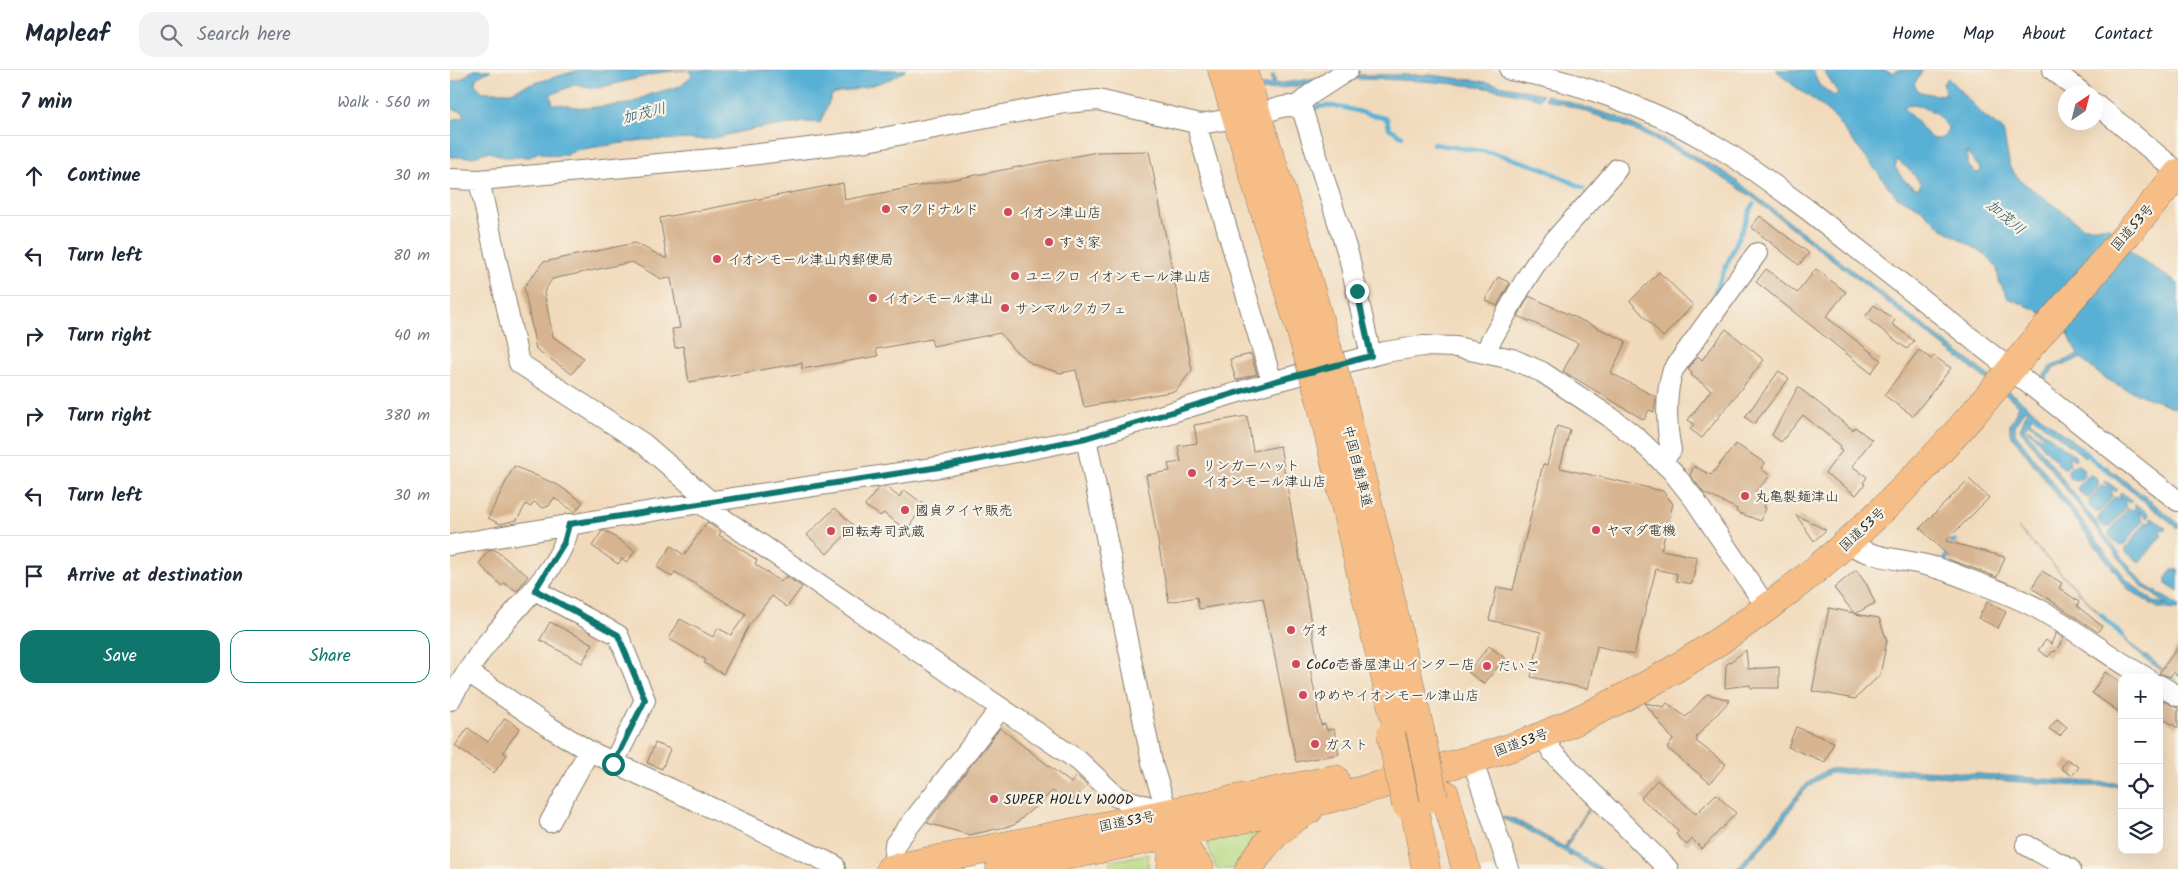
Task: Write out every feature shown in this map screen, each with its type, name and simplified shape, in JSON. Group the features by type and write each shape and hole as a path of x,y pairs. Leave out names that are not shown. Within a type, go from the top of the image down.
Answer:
{"highway":[{"name":"中国自動車道","path":"1222,70 1246,113 1317,348 1374,572 1424,800 1448,869"},
{"name":"中国自動車道","path":"1243,70 1246,113"},
{"name":"国道53号","path":"892,869 1357,792 1463,762 1543,736 1599,710 1669,673 1724,640 1767,608 1847,543 1911,482 1952,439 2176,175"},
{"name":"国道53号","path":"1002,868 1353,776 1463,762"},
{"path":"1249,869 1268,841 1295,817 1357,792"},
{"name":"中国自動車道","path":"1424,800 1426,869"},
{"path":"1416,869 1424,800"},
{"path":"1424,800 1466,869"},
{"path":"1171,823 1171,869"},
{"path":"1171,823 1200,869"},
{"path":"1002,868 1064,863 1082,864 1099,869"}],"street":[{"path":"1298,106 1311,94 1348,70"},
{"path":"1510,70 1542,75 1608,97 1707,140 1750,167 2013,367 2178,501"},
{"path":"2053,70 2073,85"},
{"path":"450,179 479,180 725,158 866,141 1065,103 1098,100 1200,124 1246,113 1291,105 1298,106 1303,112 1349,257 1371,356"},
{"path":"2103,110 2176,175"},
{"path":"1200,124 1199,134 1272,382"},
{"path":"1486,353 1491,340 1539,259 1572,219 1595,197 1617,169"},
{"path":"479,180 518,363 644,444 705,502 1079,761 1117,797 1171,823"},
{"path":"1661,461 1670,450 1668,438 1670,380 1673,370 1757,253"},
{"path":"450,545 705,502 946,466 1086,438 1272,382 1371,356 1423,346 1456,347 1512,360 1557,382 1610,417 1672,471 1694,499 1767,608"},
{"path":"1086,438 1154,767 1171,823"},
{"path":"450,700 489,641 535,590 564,543 569,524"},
{"path":"1847,543 1862,552 1915,562 1946,571 2021,601 2042,611 2141,674"},
{"path":"535,590 618,635 645,700 613,764"},
{"path":"468,672 589,752 816,857 834,866 836,869"},
{"path":"2163,687 2178,696"},
{"path":"892,869 895,844 1001,708"},
{"path":"1543,736 1553,753 1668,869"},
{"path":"550,822 589,752"},
{"path":"1463,762 1509,869"},
{"path":"2026,845 2042,863 2070,869"}],"green space":[{"path":"1254,832 1260,835 1236,869 1216,869 1207,842"},
{"path":"1148,854 1148,869 1116,869 1109,867 1111,861"}],"water":[{"name":"加茂川","path":"473,70 491,70 476,78 475,84 483,92 511,92 579,70 687,70 663,72 598,88 574,85 550,95 553,104 585,108 629,104 651,94 681,86 692,75 688,70 906,70 880,83 832,95 820,123 807,122 753,129 709,139 643,140 576,150 562,155 538,152 530,157 504,157 490,152 474,157 450,157 450,120 465,117 462,111 450,109 450,83 463,78"},
{"name":"加茂川","path":"1776,70 1813,70 1819,85 1834,96 1838,93 1823,70 1883,70 1894,73 1897,70 1923,70 1914,84 1918,91 1934,95 1946,94 1943,83 1948,78 1984,116 2003,130 2010,168 2021,181 2083,227 2109,227 2136,256 2178,284 2178,409 2114,383 2091,368 2082,358 2054,368 2039,388 2036,386 2050,367 2078,355 2067,331 2037,310 2008,298 1999,281 1997,268 1986,255 1943,229 1920,208 1896,196 1833,116","holes":["1915,104 1935,113 1948,127 1945,136 1938,139 1931,138 1904,108 1906,105","1967,152 1981,170 1979,173 1974,172 1967,164","1897,160 1911,171 1921,184 1918,189 1907,183 1895,167"]},
{"path":"1274,75 1276,84 1327,77 1324,82 1261,91 1260,86 1272,84 1271,76"},
{"path":"1355,75 1429,75 1480,81 1542,94 1540,99 1493,89 1447,83 1351,79"},
{"path":"1546,95 1617,117 1726,173 2082,448 2085,457 2032,416 2030,421 2076,457 2075,460 2068,456 2070,464 2066,468 2062,468 2027,428 2042,438 2044,436 2029,423 2024,428 2135,574 2146,586 2178,605 2178,610 2158,608 2129,590 2010,433 2010,425 2019,405 1752,197 1728,181 1678,152 1627,127 1545,99","holes":["2024,409 2027,412 2020,429 2132,575 2141,585 2166,604 2154,602 2127,580 2015,433 2015,426"]},
{"path":"2073,465 2079,465 2084,470 2082,479 2073,481 2068,476 2068,470"},
{"path":"2106,466 2178,523 2178,528 2103,469"},
{"path":"2090,475 2097,478 2099,485 2087,498 2078,491 2078,487"},
{"path":"2106,481 2118,490 2116,492 2111,489 2112,496 2100,512 2096,512 2089,506 2089,501 2101,486 2109,487 2104,483"},
{"path":"2121,492 2132,501 2130,503 2124,500 2126,508 2110,527 2106,528 2098,522 2098,518 2114,497 2121,499 2119,495"},
{"path":"2135,504 2149,514 2147,518 2138,511 2143,520 2124,545 2119,546 2110,537 2109,532 2128,509 2135,510"},
{"path":"2152,517 2166,528 2164,530 2159,529 2162,535 2141,561 2138,561 2126,552 2126,548 2146,522 2153,522 2150,519"},
{"path":"2018,528 2109,623 2142,654 2150,658 2178,682 2141,656 2109,624"},
{"path":"2172,569 2178,569 2178,592 2166,584 2166,578"},
{"path":"1830,769 1903,769 2118,783 2118,786 2082,786 1921,775 1830,773 1814,782 1801,794 1777,830 1742,869 1736,869 1769,832 1801,790 1821,773"},
{"path":"1591,805 1566,848 1602,869 1594,869 1521,826 1495,816 1515,819 1564,847"}],"building":[{"path":"1149,151 1192,370 1176,391 1084,407 1076,370 1060,373 1032,364 1013,349 1000,333 933,346 931,339 876,349 878,356 802,369 802,363 689,382 683,346 675,348 672,329 680,328 671,278 661,279 632,262 552,279 544,292 553,337 584,358 572,374 536,349 524,287 543,262 635,243 667,259 660,218 843,183 845,200 1097,152"},
{"path":"1760,216 1809,253 1799,265 1751,227"},
{"path":"1766,269 1797,293 1816,269 1846,292 1826,317 1881,360 1871,373 1756,282"},
{"path":"1659,272 1693,305 1663,337 1630,301"},
{"path":"1498,277 1510,283 1497,306 1485,300"},
{"path":"1529,296 1626,341 1611,373 1656,397 1654,412 1649,410 1644,420 1563,371 1578,343 1518,316"},
{"path":"1874,305 1895,320 1892,324 1914,341 1907,349 1865,317"},
{"path":"1726,329 1764,360 1702,438 1690,429 1694,424 1688,420 1711,390 1691,375 1692,373 1688,369 1698,356 1702,360"},
{"path":"1919,350 1931,359 1934,356 1951,368 1913,416 1884,395"},
{"path":"1251,354 1257,374 1236,380 1230,359"},
{"path":"1779,371 1789,379 1754,424 1745,417"},
{"path":"1798,387 1853,430 1855,427 1872,440 1852,466 1867,477 1863,483 1865,484 1856,495 1825,473 1842,451 1839,449 1841,446 1803,415 1781,442 1772,435"},
{"path":"1247,416 1253,451 1280,446 1317,657 1308,658 1321,725 1325,724 1327,730 1334,729 1339,754 1296,762 1263,598 1199,609 1197,597 1169,602 1146,475 1170,471 1168,464 1181,462 1178,446 1197,443 1194,425"},
{"name":"ヤマダ電機","path":"1557,426 1570,430 1560,468 1663,491 1673,504 1661,550 1697,557 1692,584 1676,581 1677,574 1656,569 1634,655 1597,646 1588,689 1531,677 1541,632 1489,620 1497,587 1513,590 1543,464 1547,465"},
{"path":"1736,444 1765,463 1761,468 1770,476 1754,493 1767,498 1764,507 1766,508 1761,521 1736,512 1737,509 1704,493 1690,475 1694,466 1711,475"},
{"path":"514,466 558,485 583,502 575,512 554,498 549,506 543,508 534,502 530,507 526,504 517,520 500,524 488,518"},
{"path":"1969,479 1989,498 1946,541 2005,557 1997,577 1948,559 1949,557 1920,528"},
{"path":"886,487 899,497 904,490 924,504 907,530 883,513 881,516 865,506 878,488"},
{"name":"回転寿司武蔵","path":"835,508 854,526 827,554 807,535"},
{"path":"1796,515 1826,530 1814,541"},
{"path":"707,522 721,532 719,535 757,560 755,564 781,582 786,576 802,587 787,607 772,596 750,624 723,674 704,663 706,660 669,639 680,619 713,637 718,628 731,635 746,614 675,572 672,577 657,567 671,546 684,555"},
{"path":"602,531 606,531 635,551 627,562 622,559 618,564 592,546"},
{"path":"495,550 528,576 517,591 504,583 502,586 479,564 488,551"},
{"path":"1856,570 1867,585 1875,603 1855,614 1879,618 1887,641 1880,675 1855,699 1812,691 1829,608 1854,613 1834,588"},
{"path":"2042,571 2062,583 2059,588 2079,602 2077,606 2102,626 2098,632 2032,588"},
{"path":"1987,602 2006,612 1998,628 1978,618"},
{"path":"550,622 593,644 582,663 540,640"},
{"path":"2056,633 2064,638 2055,652 2053,651 2048,657 2038,650 2046,640 2051,644"},
{"path":"1489,646 1505,658 1484,684 1468,672"},
{"path":"2178,647 2178,676 2173,672 2170,677 2159,673"},
{"path":"1746,650 1748,669 1779,667 1779,688 1751,688 1750,685 1725,688 1726,665"},
{"path":"2105,672 2118,680 2118,711 2092,693"},
{"path":"1707,694 1730,700 1696,737 1698,738 1696,741 1726,764 1710,783 1667,748 1673,740 1645,703 1664,707 1667,703 1686,717"},
{"path":"2163,701 2178,708 2178,728 2163,719"},
{"path":"505,718 520,728 503,752 507,755 494,773 455,746 468,728 488,742"},
{"path":"2057,719 2067,727 2060,736 2049,729"},
{"path":"1796,727 1834,742 1825,762 1788,747"},
{"name":"SUPER HOLLY WOOD","path":"1000,728 1071,783 1077,776 1087,785 1069,805 1053,791 1014,825 970,835 927,823"},
{"path":"655,743 670,749 662,769 647,763"},
{"path":"2067,759 2079,767 2072,776 2061,768"},
{"path":"1657,780 1696,814 1716,794 1736,813 1702,849 1692,839 1687,845 1676,834 1679,831 1641,798"}],"waterway":[{"path":"1311,112 1316,108 1332,106 1380,117 1387,119 1389,128 1402,136"},
{"path":"1433,144 1494,153 1542,168 1583,188"},
{"path":"1712,299 1753,204"},
{"path":"2080,449 2107,471"},
{"path":"1944,564 1952,541 1956,541"},
{"path":"2101,615 2123,636"}],"place":[{"name":"マクドナルド","path":"886,209"},
{"name":"イオン津山店","path":"1008,212"},
{"name":"すき家","path":"1049,242"},
{"name":"イオンモール津山内郵便局","path":"717,259"},
{"name":"ユニクロ イオンモール津山店","path":"1015,276"},
{"name":"イオンモール津山","path":"873,298"},
{"name":"サンマルクカフェ","path":"1005,308"},
{"name":"リンガーハット イオンモール津山店","path":"1192,473"},
{"name":"丸亀製麺津山","path":"1745,496"},
{"name":"國貞タイヤ販売","path":"905,510"},
{"name":"ヤマダ電機","path":"1596,530"},
{"name":"回転寿司武蔵","path":"831,531"},
{"name":"ゲオ","path":"1291,630"},
{"name":"CoCo壱番屋津山インター店","path":"1296,664"},
{"name":"だいご","path":"1487,666"},
{"name":"ゆめやイオンモール津山店","path":"1303,695"},
{"name":"ガスト","path":"1315,744"},
{"name":"SUPER HOLLY WOOD","path":"994,799"}],"route":[{"path":"613,764 645,700 618,635 535,590 564,543 569,524 946,466 1086,438 1272,382 1371,356 1357,291"}]}
